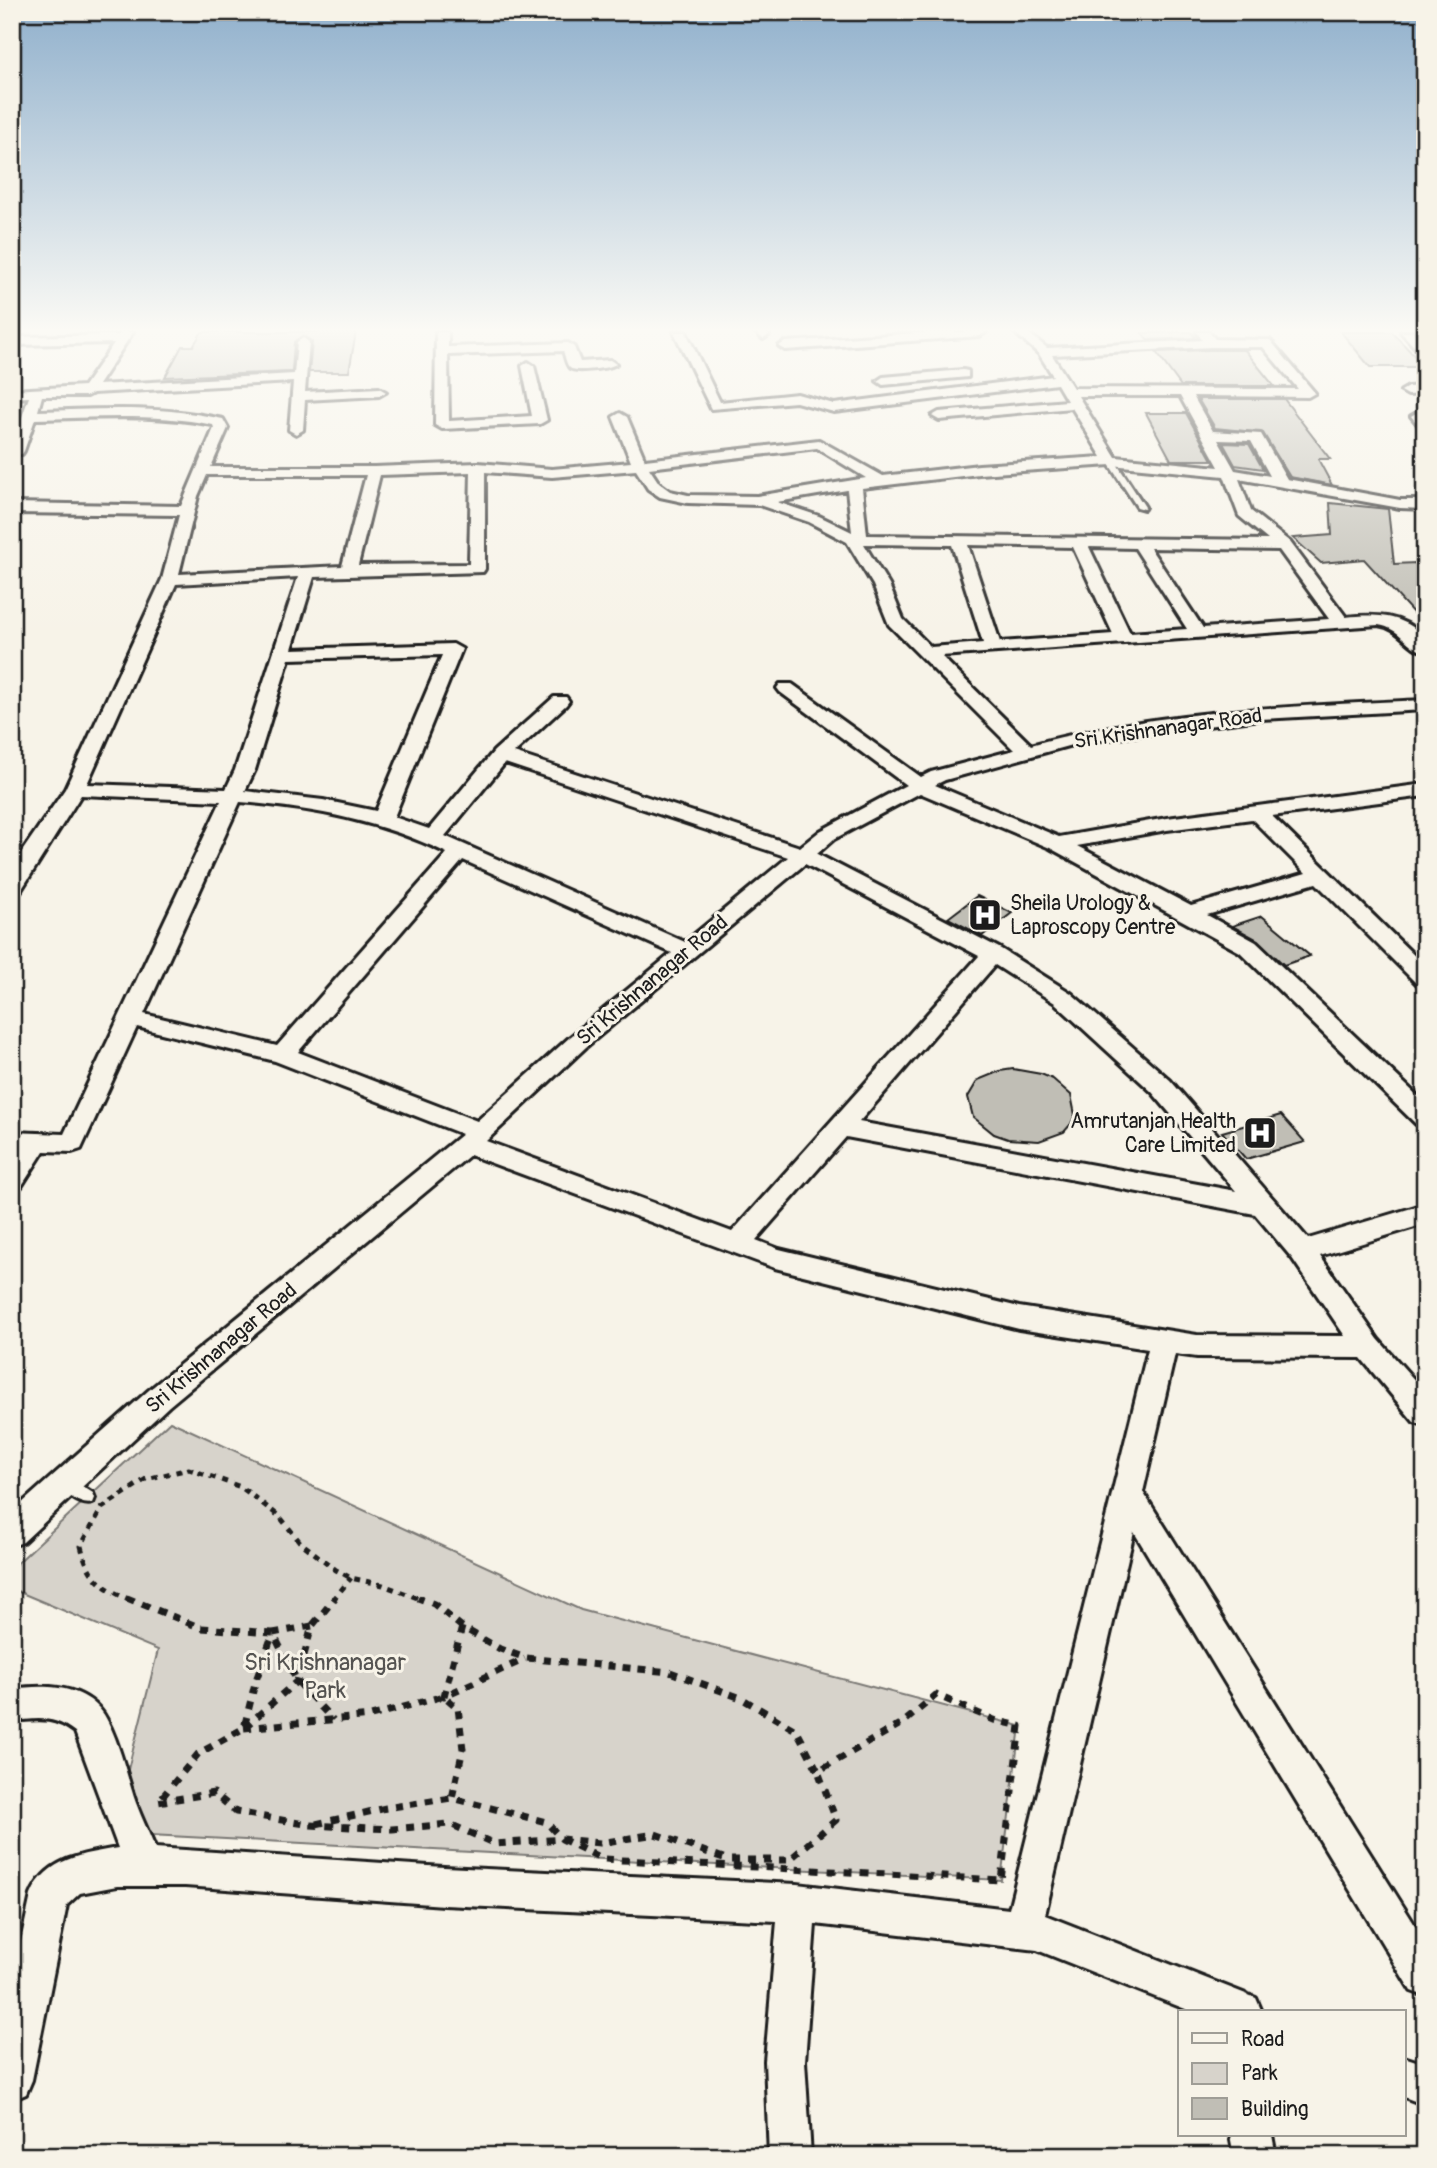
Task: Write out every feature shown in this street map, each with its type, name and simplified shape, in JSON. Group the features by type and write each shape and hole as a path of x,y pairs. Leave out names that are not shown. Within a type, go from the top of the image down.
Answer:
{"street":[{"path":"17,452 24,433"},
{"path":"15,875 75,789 170,579 186,511 219,433"},
{"path":"627,433 640,465 653,486 672,497 761,500 854,483 1002,466 1111,461 1230,473 1400,504 1425,505"},
{"path":"1094,433 1111,461"},
{"path":"1209,435 1230,473 1244,513 1284,545 1341,622"},
{"path":"1209,435 1256,437 1281,482"},
{"path":"204,471 374,471 478,467 552,473 819,444 878,480"},
{"path":"170,579 309,571 477,569 478,467"},
{"path":"349,570 374,471"},
{"path":"854,483 857,539 881,585 895,621 1027,752"},
{"path":"761,500 814,519 857,539 1284,545"},
{"path":"12,508 186,511"},
{"path":"959,542 993,648"},
{"path":"1080,544 1124,639"},
{"path":"1140,544 1199,634"},
{"path":"12,1180 24,1142 72,1143 245,771 309,571"},
{"path":"929,652 1377,620 1397,622 1425,647"},
{"path":"284,654 453,649 383,818"},
{"path":"786,688 920,786 1057,844 1248,947 1425,1118"},
{"path":"434,836 501,755 560,701"},
{"name":"Sri Krishnanagar Road","path":"12,1532 159,1398 474,1138 578,1042 827,835 938,776 1078,738 1260,713 1425,705"},
{"path":"501,755 801,855 993,954 1063,998 1161,1086 1302,1251 1367,1346 1425,1413"},
{"path":"75,789 304,803 383,818 434,836 460,851 687,951"},
{"path":"1057,844 1167,824 1420,796"},
{"path":"1257,813 1425,979"},
{"path":"282,1055 460,851"},
{"path":"1189,913 1321,875"},
{"path":"737,1244 993,954"},
{"path":"130,1018 282,1055 474,1138 775,1258 1019,1318 1197,1346 1367,1346"},
{"path":"841,1127 1263,1206"},
{"path":"1302,1251 1425,1214"},
{"path":"1023,1929 1164,1341"},
{"path":"1127,1493 1425,1977"},
{"path":"12,1705 40,1702 68,1706 87,1720 100,1746 119,1806 145,1867"},
{"path":"12,2080 50,1895 71,1877 117,1867 185,1867 444,1886 797,1903 1023,1929 1037,1931 1231,2010"},
{"path":"790,2156 785,2061 797,1903"},
{"path":"1406,2078 1425,2085"},
{"path":"1251,2136 1255,2156"}],"lane":[{"path":"1111,461 1141,507"},
{"path":"66,1483 87,1498"}],"path":[{"path":"312,1626 273,1633 201,1628 114,1592 87,1572 81,1546 102,1508 146,1479 189,1469 241,1487 281,1517 300,1542 351,1578 383,1585 434,1604 461,1627 500,1649 526,1658 670,1672 741,1698 797,1731 818,1772 836,1819 789,1860 729,1860 655,1835 600,1843 562,1839 495,1844 450,1824 392,1829 310,1825 236,1812 214,1793 159,1802 198,1754 244,1728 297,1681 312,1626 351,1578"},
{"path":"444,1696 461,1627"},
{"path":"273,1633 297,1681 333,1720"},
{"path":"244,1728 255,1683 273,1633"},
{"path":"244,1728 412,1709 526,1658"},
{"path":"310,1825 386,1808 452,1798 546,1822 562,1839 603,1859 1001,1880 1020,1726 994,1720 936,1695 904,1722 818,1772"},
{"path":"444,1696 458,1708 463,1749 452,1798"}],"green space":[{"name":"Sri Krishnanagar Park","path":"170,1421 581,1610 1020,1726 1001,1880 112,1833 158,1650 12,1589 12,1568"}],"building":[{"path":"1157,433 1197,433 1212,460 1171,460"},
{"path":"1263,433 1310,433 1330,459 1318,459 1332,485 1290,477"},
{"path":"1223,443 1249,444 1263,469 1235,465"},
{"path":"1330,503 1388,509 1394,564 1416,563 1425,572 1425,626 1364,559 1321,563 1293,538 1332,535"},
{"path":"977,896 1012,913 982,936 948,918"},
{"path":"1262,916 1310,956 1284,965 1258,940 1232,926"},
{"path":"1013,1069 1053,1079 1071,1095 1075,1115 1064,1132 1039,1141 1008,1139 994,1134 973,1117 968,1097 978,1080"},
{"path":"1281,1115 1305,1142 1246,1159 1222,1132"}],"place":[{"name":"Sheila Urology & Laproscopy Centre","path":"985,915"},
{"name":"Amrutanjan Health Care Limited","path":"1260,1133"}]}
